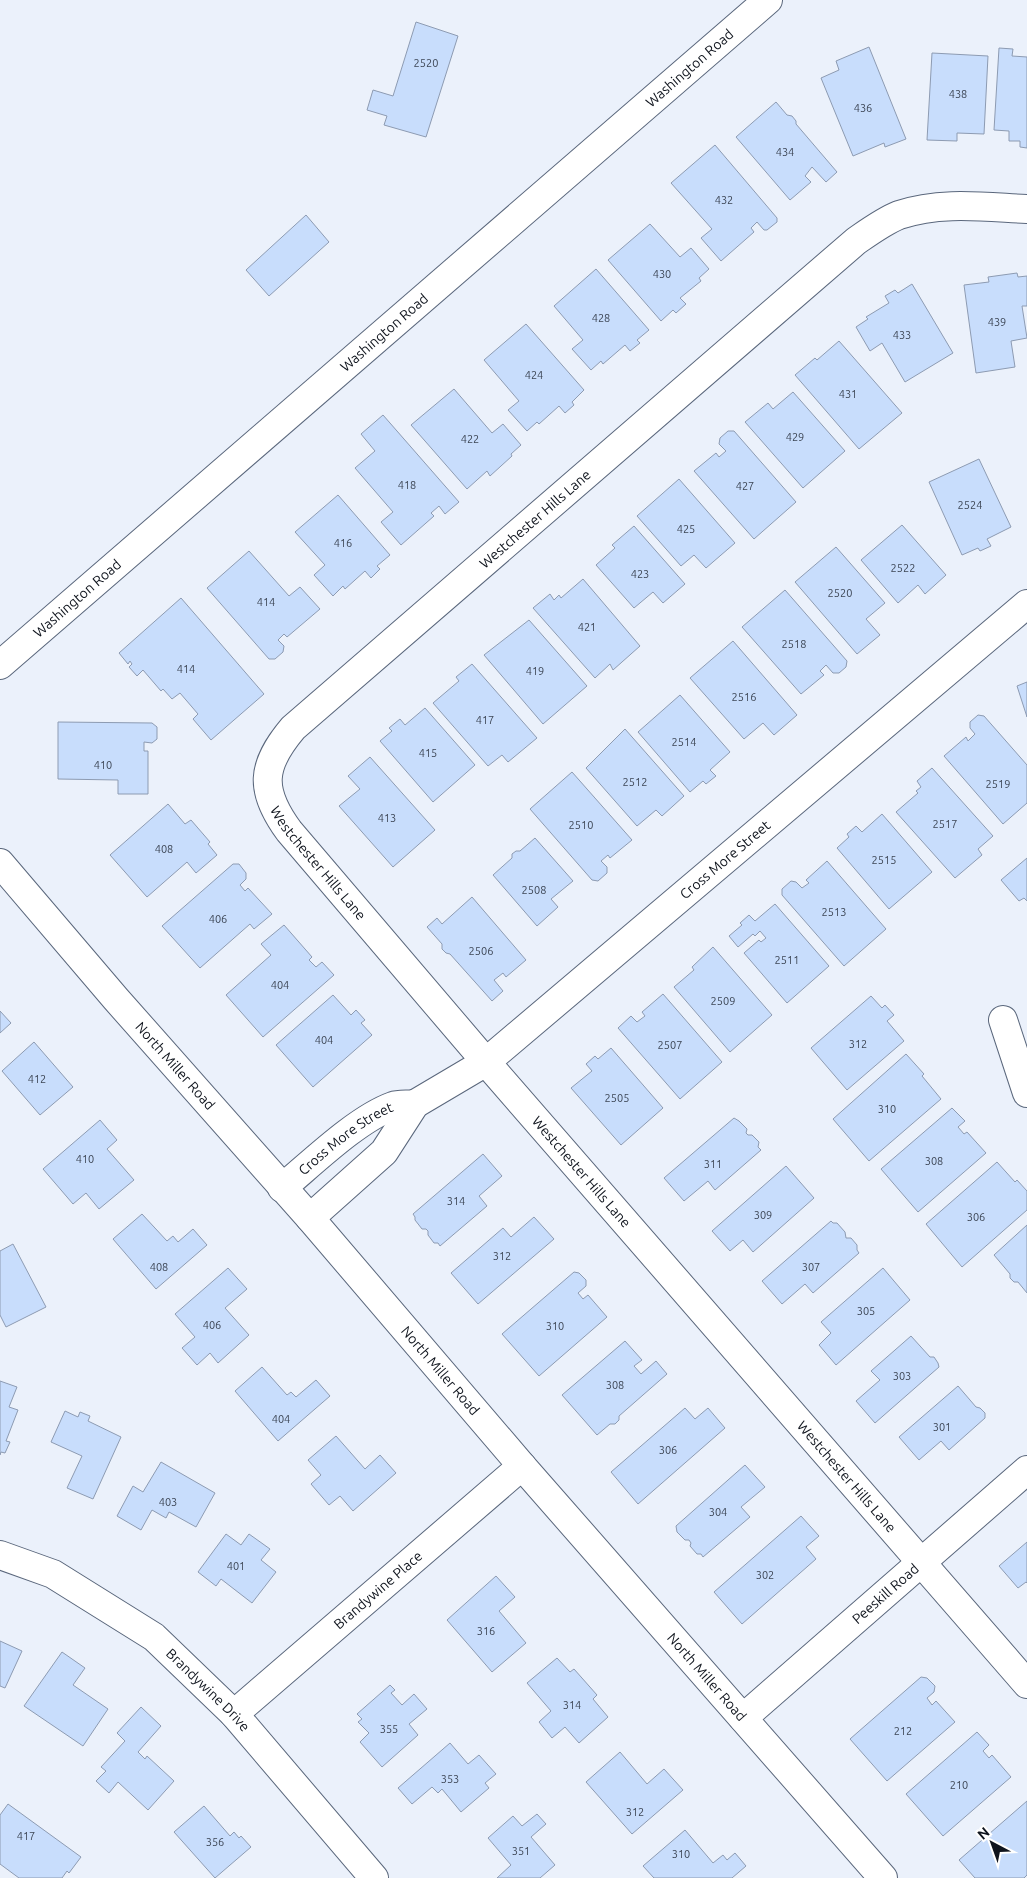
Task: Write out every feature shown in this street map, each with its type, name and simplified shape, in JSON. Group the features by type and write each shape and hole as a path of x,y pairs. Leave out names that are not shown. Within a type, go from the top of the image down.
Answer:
{"street":[{"name":"Washington Road","path":"0,665 768,0"},
{"name":"Westchester Hills Lane","path":"1027,209 946,206 920,210 898,216 856,241 294,728 280,743 271,761 267,778 269,796 277,814 289,831 486,1062 1027,1684"},
{"name":"Cross More Street","path":"310,1218 384,1152 416,1104 486,1062 1027,604"},
{"name":"North Miller Road","path":"0,863 310,1218 522,1466 883,1878"},
{"path":"1003,1020 1027,1093"},
{"name":"Cross More Street","path":"282,1188 348,1133 376,1113 395,1105 416,1104"},
{"name":"Brandywine Place","path":"234,1714 522,1466"},
{"name":"Peeskill Road","path":"743,1718 1027,1470"},
{"name":"Brandywine Drive","path":"0,1555 53,1574 154,1637 234,1714 374,1878"}],"building":[{"path":"416,22 458,36 426,137 384,125 387,116 367,110 373,90 393,96"},
{"path":"869,47 906,139 885,147 884,143 853,156 821,78 839,70 836,61"},
{"path":"999,48 1013,49 1012,56 1027,57 1027,148 1020,147 1020,141 1009,141 1009,131 994,130"},
{"path":"932,53 988,56 984,134 957,133 957,141 927,140"},
{"path":"776,102 787,115 792,116 796,124 837,172 826,182 812,167 805,176 811,182 790,200 736,137"},
{"path":"715,145 777,218 777,222 767,230 764,230 757,222 751,228 754,232 721,261 701,238 712,229 671,183"},
{"path":"306,215 329,242 269,296 246,270"},
{"path":"650,224 680,257 691,248 709,269 699,278 701,281 680,298 686,304 676,313 673,310 661,321 608,260"},
{"path":"596,269 649,330 637,340 640,343 630,351 625,345 603,364 601,361 591,370 572,349 583,340 554,306"},
{"path":"1017,273 1018,277 1027,276 1027,306 1022,306 1027,338 1011,341 1015,367 976,373 964,285 989,282 988,277"},
{"path":"912,284 953,353 905,382 882,343 870,351 856,327 868,319 866,317 889,303 885,296 895,290 898,293"},
{"path":"526,324 584,390 572,402 574,405 565,413 559,406 539,424 537,422 527,431 508,410 519,401 484,360"},
{"path":"839,341 902,413 859,449 795,375 815,358 817,360"},
{"path":"454,389 492,433 503,424 521,445 490,476 487,471 467,489 411,425"},
{"path":"793,392 845,451 803,488 745,422 768,403 773,409"},
{"path":"383,415 459,502 445,514 439,506 431,513 434,516 401,545 381,522 393,512 355,468 375,451 361,434"},
{"path":"728,431 734,431 796,502 754,539 694,471 716,453 719,457 726,451 719,444 720,438"},
{"path":"979,459 1011,527 987,539 991,546 980,551 978,548 962,555 929,482"},
{"path":"679,479 735,543 706,568 694,555 681,566 637,516"},
{"path":"338,495 390,555 377,566 380,569 371,578 365,571 345,589 343,586 333,596 314,575 325,565 295,532"},
{"path":"902,525 946,575 925,594 918,585 898,603 861,560"},
{"path":"634,526 685,584 663,603 653,592 634,608 596,565 615,548 612,545"},
{"path":"836,547 885,603 866,619 880,635 857,654 795,582"},
{"path":"249,551 289,596 300,587 320,609 287,637 284,634 278,640 284,646 283,652 275,659 269,659 207,588"},
{"path":"583,579 640,646 613,670 610,664 595,678 533,608 550,594 554,600 559,595 561,598"},
{"path":"785,590 847,661 846,667 839,673 833,673 826,665 820,671 824,675 801,694 742,627"},
{"path":"181,598 264,694 211,740 193,719 198,714 180,693 172,699 163,689 161,691 143,670 137,676 129,667 132,664 130,661 128,664 119,653"},
{"path":"529,620 587,686 543,724 484,655"},
{"path":"733,641 797,715 774,735 763,723 744,739 690,678"},
{"path":"472,664 537,738 508,762 502,755 488,766 433,703 459,681 456,677"},
{"path":"1027,682 1027,717 1017,686"},
{"path":"680,695 730,752 710,770 716,776 706,784 703,781 690,792 638,732"},
{"path":"425,708 475,765 433,802 380,741 392,731 389,728 400,719 405,725"},
{"path":"978,715 984,716 1027,765 1027,803 1003,824 944,756 966,737 968,741 975,734 970,728 970,722"},
{"path":"58,722 152,723 157,727 157,739 152,743 144,742 144,751 148,751 148,794 118,794 118,780 58,779"},
{"path":"625,729 684,796 662,816 656,810 637,826 586,768"},
{"path":"370,757 435,830 393,867 339,806 360,789 348,776"},
{"path":"932,768 993,836 978,849 982,855 955,878 896,812 918,793 916,791 921,787 917,781"},
{"path":"572,772 632,840 610,858 608,855 601,861 607,867 607,873 598,881 592,880 530,809"},
{"path":"168,804 185,824 191,820 210,842 208,844 217,855 196,873 187,862 147,897 110,855"},
{"path":"882,814 932,872 889,909 837,848 849,837 847,834 856,826 862,832"},
{"path":"535,838 573,881 551,899 558,907 537,926 493,875 512,858 512,854 520,851"},
{"path":"1027,858 1027,901 1024,898 1019,901 1001,880"},
{"path":"827,861 886,929 844,966 782,895 782,889 791,881 796,882 802,888 809,883 806,880"},
{"path":"233,864 239,864 246,873 246,879 240,885 245,891 248,888 272,914 254,929 250,924 200,968 162,926"},
{"path":"472,897 526,960 506,977 503,973 494,980 503,991 492,1001 450,954 442,949 442,944 427,927 437,918 442,924"},
{"path":"775,904 829,966 787,1003 744,953 759,940 761,942 766,938 760,931 755,936 753,934 738,947 729,936 742,925 740,923 749,915 755,921"},
{"path":"284,925 312,957 309,960 316,967 322,962 334,975 263,1037 226,995 271,955 261,944"},
{"path":"713,947 772,1015 730,1052 674,987 694,970 692,967"},
{"path":"663,994 722,1062 680,1099 618,1028 631,1016 637,1022 645,1016 642,1012"},
{"path":"333,995 351,1015 356,1010 365,1020 361,1023 372,1035 313,1087 276,1045"},
{"path":"871,996 882,1008 885,1005 894,1015 887,1021 904,1041 847,1090 811,1048"},
{"path":"0,1011 11,1023 0,1033"},
{"path":"34,1042 73,1087 40,1115 2,1071"},
{"path":"611,1048 663,1108 621,1145 571,1088 592,1071 586,1064 595,1056 598,1059"},
{"path":"906,1054 924,1074 922,1076 941,1099 869,1161 833,1119"},
{"path":"952,1108 965,1121 958,1127 964,1134 967,1132 986,1153 918,1212 881,1169"},
{"path":"734,1118 747,1129 746,1133 748,1135 752,1135 759,1142 758,1147 761,1150 715,1190 708,1181 684,1201 664,1178"},
{"path":"100,1120 117,1140 107,1149 134,1180 99,1209 86,1193 73,1204 43,1169"},
{"path":"483,1154 502,1176 479,1196 487,1206 440,1246 438,1243 434,1243 428,1235 428,1231 422,1229 413,1214"},
{"path":"997,1162 1015,1182 1017,1180 1027,1191 1027,1210 962,1267 926,1224"},
{"path":"786,1166 814,1198 753,1252 743,1240 730,1251 712,1231"},
{"path":"142,1214 167,1241 173,1236 178,1242 193,1229 207,1245 156,1289 113,1239"},
{"path":"534,1217 554,1239 478,1304 451,1273 503,1228 511,1237"},
{"path":"831,1221 837,1223 845,1232 846,1238 851,1238 857,1245 859,1253 813,1293 805,1284 782,1304 762,1281"},
{"path":"1027,1225 1027,1293 1018,1282 1014,1282 1010,1278 1010,1274 994,1255"},
{"path":"13,1244 46,1307 6,1327 0,1315 0,1251"},
{"path":"228,1268 247,1289 225,1308 249,1335 218,1363 210,1353 197,1365 182,1348 195,1337 175,1314"},
{"path":"883,1268 910,1300 836,1365 819,1345 831,1333 821,1322"},
{"path":"574,1272 579,1273 586,1280 586,1286 578,1293 583,1299 588,1295 607,1317 539,1376 502,1334"},
{"path":"911,1336 930,1357 934,1357 939,1367 875,1423 856,1401 880,1380 871,1371"},
{"path":"625,1341 642,1360 634,1366 641,1374 656,1361 667,1374 619,1416 619,1420 615,1424 610,1424 597,1435 562,1395"},
{"path":"262,1367 287,1395 291,1392 296,1397 316,1380 330,1396 278,1441 235,1391"},
{"path":"0,1381 17,1387 9,1407 18,1410 6,1441 10,1442 5,1453 1,1452 0,1455"},
{"path":"958,1386 976,1407 985,1413 985,1418 949,1450 941,1441 919,1460 899,1437"},
{"path":"685,1408 695,1419 708,1408 725,1428 638,1504 611,1472"},
{"path":"65,1411 78,1417 80,1412 90,1416 88,1421 121,1437 93,1499 67,1488 82,1456 51,1442"},
{"path":"336,1436 365,1469 380,1455 396,1473 353,1511 340,1496 329,1505 311,1484 321,1475 308,1460"},
{"path":"161,1462 215,1493 196,1527 169,1512 166,1518 152,1510 141,1530 117,1516 133,1486 143,1492"},
{"path":"745,1465 765,1487 741,1507 750,1517 703,1557 701,1554 697,1554 690,1546 689,1540 685,1540 677,1532 676,1526"},
{"path":"801,1516 819,1536 806,1547 816,1559 742,1624 714,1592"},
{"path":"226,1534 241,1545 249,1534 270,1549 261,1560 276,1572 252,1603 221,1579 216,1586 198,1572"},
{"path":"1027,1542 1027,1583 1018,1588 999,1566"},
{"path":"496,1576 515,1597 499,1611 526,1643 492,1672 447,1620"},
{"path":"0,1641 22,1651 5,1688 0,1686"},
{"path":"62,1652 85,1668 73,1685 108,1709 83,1746 24,1706"},
{"path":"557,1658 570,1672 574,1669 597,1695 593,1699 608,1717 579,1743 565,1727 552,1738 539,1722 551,1711 527,1683"},
{"path":"921,1677 927,1678 935,1686 934,1692 927,1698 932,1705 936,1701 955,1722 887,1781 850,1739"},
{"path":"390,1685 395,1690 391,1693 402,1705 414,1694 427,1709 409,1724 418,1735 382,1767 360,1742 369,1733 358,1722 362,1719 357,1714"},
{"path":"141,1707 161,1726 138,1752 145,1759 147,1756 174,1781 148,1810 118,1782 109,1793 96,1781 106,1771 101,1767 125,1741 117,1733"},
{"path":"977,1732 989,1745 983,1751 989,1758 992,1755 1011,1777 943,1836 906,1794"},
{"path":"450,1743 468,1764 479,1755 496,1774 485,1783 489,1788 461,1812 442,1789 438,1793 432,1787 412,1804 398,1788"},
{"path":"620,1752 647,1784 664,1769 683,1790 632,1834 586,1782"},
{"path":"1027,1801 1027,1875 1024,1878 975,1878 959,1860"},
{"path":"8,1804 81,1857 69,1873 67,1871 62,1878 19,1878 0,1864 0,1815"},
{"path":"204,1806 230,1836 234,1832 239,1838 241,1836 251,1847 215,1878 174,1832"},
{"path":"537,1814 546,1824 531,1837 555,1865 540,1878 497,1878 511,1865 488,1838 513,1816 522,1826"},
{"path":"685,1830 713,1863 723,1855 727,1860 735,1853 746,1866 732,1878 654,1878 643,1866"}]}
